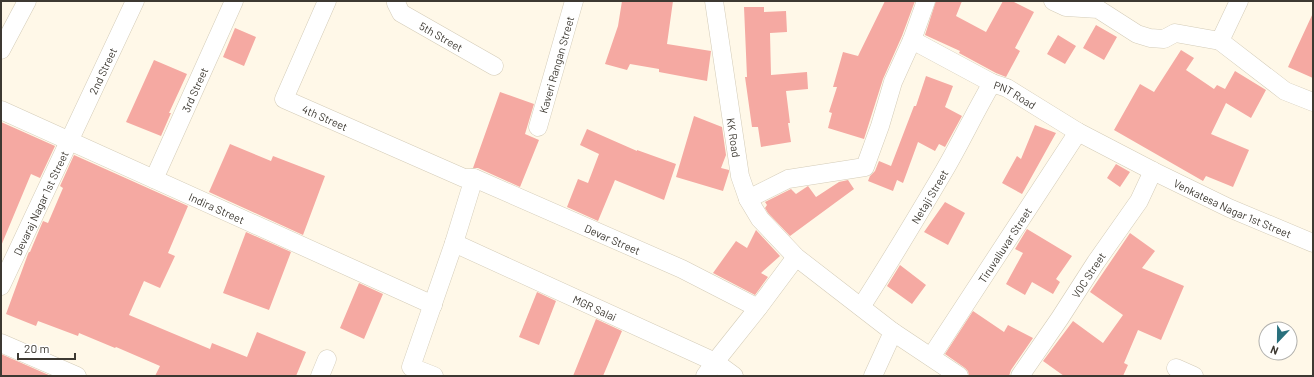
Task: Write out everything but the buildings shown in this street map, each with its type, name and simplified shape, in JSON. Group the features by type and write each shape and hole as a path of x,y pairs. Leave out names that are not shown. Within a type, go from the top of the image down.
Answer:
{"street":[{"path":"1,50 27,1"},
{"name":"2nd Street","path":"70,141 135,1"},
{"name":"3rd Street","path":"154,179 234,1"},
{"name":"4th Street","path":"327,1 284,99 469,178"},
{"name":"5th Street","path":"397,1 396,3 401,13 494,66"},
{"name":"Kaveri Rangan Street","path":"538,127 574,1"},
{"name":"KK Road","path":"714,1 740,176 748,199 760,219 796,257 893,332 959,376"},
{"path":"748,199 788,179 865,167 880,126 893,82 912,40 926,1"},
{"path":"1053,1 1066,6 1098,10 1137,34 1150,38 1164,40 1175,33 1220,41 1285,92 1313,102"},
{"path":"1220,41 1239,1"},
{"name":"PNT Road","path":"912,40 992,84 1007,88 1078,132 1153,171"},
{"name":"Netaji Street","path":"862,307 935,187 992,84"},
{"name":"Indira Street","path":"1,110 433,305"},
{"name":"Tiruvalluvar Street","path":"931,357 1078,132"},
{"name":"Devaraj Nagar 1st Street","path":"1,286 70,141"},
{"name":"Venkatesa Nagar 1st Street","path":"1153,171 1229,208 1313,243"},
{"name":"VOC Street","path":"1020,376 1096,262 1139,201 1153,171"},
{"path":"434,376 411,367 454,243 469,178"},
{"name":"Devar Street","path":"469,178 682,269 758,308"},
{"name":"MGR Salai","path":"454,243 710,369 734,376"},
{"path":"710,369 796,257"},
{"path":"873,376 893,332"},
{"path":"1,343 78,376"},
{"path":"320,376 327,359"},
{"path":"1176,368 1194,376"}]}
